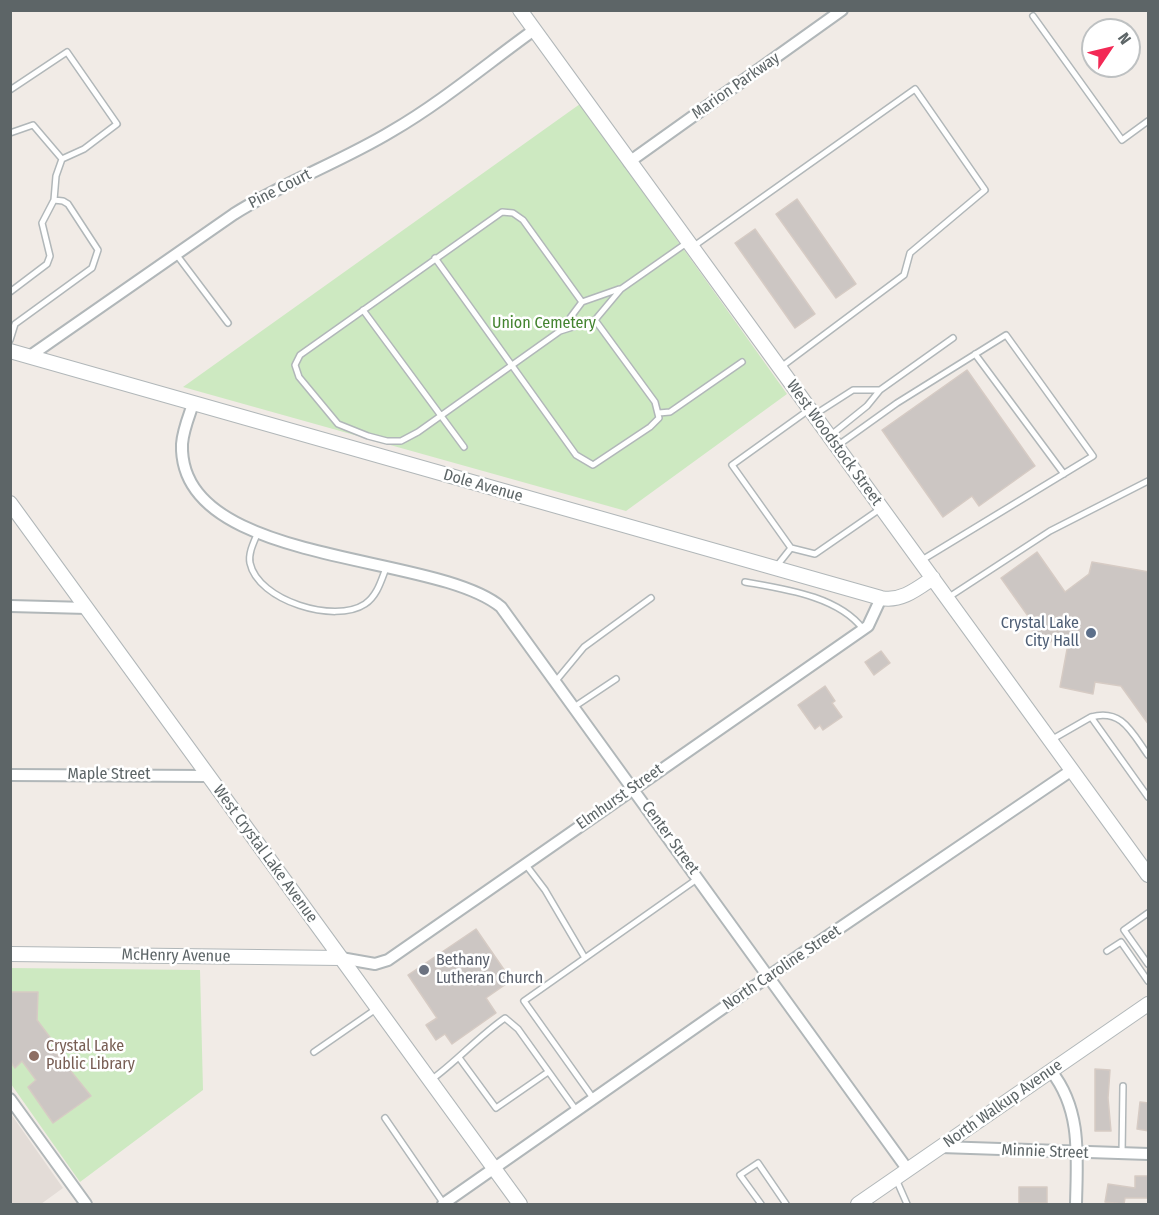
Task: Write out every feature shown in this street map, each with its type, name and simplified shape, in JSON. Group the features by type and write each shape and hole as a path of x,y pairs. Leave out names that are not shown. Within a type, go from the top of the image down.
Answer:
{"street":[{"name":"Marion Parkway","path":"629,162 842,10"},
{"name":"West Woodstock Street","path":"526,12 534,30 629,162 1149,875"},
{"name":"Pine Court","path":"30,356 257,199 342,159 395,130 534,30"},
{"name":"Dole Avenue","path":"10,351 881,598 892,600 900,598 933,578"},
{"name":"Center Street","path":"193,404 182,443 184,459 195,487 215,508 231,519 320,553 461,586 489,597 510,618 908,1170"},
{"name":"West Crystal Lake Avenue","path":"10,503 520,1204"},
{"name":"Elmhurst Street","path":"341,957 375,964 388,960 633,787 863,630 874,617 881,598"},
{"path":"10,606 87,608"},
{"name":"North Caroline Street","path":"444,1204 769,976 1072,770"},
{"name":"Maple Street","path":"10,774 207,776"},
{"name":"McHenry Avenue","path":"10,954 341,957"},
{"name":"North Walkup Avenue","path":"858,1204 1149,1004"},
{"path":"1051,1071 1064,1089 1072,1108 1077,1154 1076,1204"},
{"path":"10,1099 86,1204"},
{"name":"Minnie Street","path":"941,1147 1077,1154 1149,1154"}],"lane":[{"path":"1033,16 1122,140 1149,121"},
{"path":"10,90 66,52 117,124 84,149 62,159 56,176 54,200 42,223 50,256 46,264 10,292"},
{"path":"582,302 523,220 513,213 497,214 300,355 295,365 298,377 331,419 368,436 401,441 441,416 560,331 582,302 621,289 690,245 915,89 985,190 910,253 904,275 780,368"},
{"path":"10,133 33,125 62,159"},
{"path":"10,340 13,323 92,268 98,250 68,204 54,200"},
{"path":"176,254 228,323"},
{"path":"435,258 576,455 587,464 592,465 602,461 659,418 655,402 596,320"},
{"path":"560,331 596,320 621,289"},
{"path":"363,310 464,447"},
{"path":"833,441 1006,335 1093,456 920,561"},
{"path":"833,441 880,390 953,338"},
{"path":"975,354 1064,474"},
{"path":"659,412 670,412 742,362"},
{"path":"880,390 852,390 812,412 732,465 791,548 815,554 882,508"},
{"path":"948,598 1050,531 1149,481"},
{"path":"258,531 249,555 251,566 259,582 271,593 322,611 338,614 366,604 375,595 386,568"},
{"path":"775,568 791,548"},
{"path":"745,582 790,590 840,609 854,617 863,630"},
{"path":"555,682 584,647 651,598"},
{"path":"574,707 616,679"},
{"path":"1050,740 1102,713 1119,717 1149,756"},
{"path":"1091,717 1149,797"},
{"path":"525,863 545,890 585,958"},
{"path":"593,1098 524,1001 699,878"},
{"path":"1149,913 1124,930 1149,964"},
{"path":"1107,951 1121,942 1148,980"},
{"path":"314,1052 377,1008"},
{"path":"431,1081 460,1059 481,1035 505,1018 518,1029 576,1110"},
{"path":"460,1059 496,1108 548,1072"},
{"path":"1122,1154 1123,1086"},
{"path":"385,1119 444,1204"},
{"path":"761,1204 740,1175 758,1163 786,1204"},
{"path":"895,1179 907,1204"}],"shaded area":[{"path":"11,1114 63,1188 41,1204 11,1204"}],"green space":[{"name":"Union Cemetery","path":"580,104 787,394 626,511 183,387"},
{"path":"10,968 200,970 203,1090 80,1182 11,1084"}],"building":[{"path":"797,199 856,284 836,298 776,214"},
{"path":"755,229 815,314 795,328 735,243"},
{"path":"967,370 1035,466 979,506 972,496 943,517 882,430"},
{"name":"Crystal Lake City Hall","path":"1037,552 1065,592 1089,574 1092,562 1149,572 1149,725 1121,686 1095,682 1093,694 1060,687 1068,644 1052,641 1044,647 1029,626 1033,623 1001,578"},
{"path":"881,651 890,663 874,675 865,662"},
{"path":"825,686 835,701 832,703 842,717 823,730 820,725 815,729 798,705"},
{"path":"476,929 507,974 505,976 509,982 486,998 496,1013 452,1044 445,1034 436,1040 426,1025 437,1018 408,975"},
{"name":"Crystal Lake Public Library","path":"10,992 38,992 37,1020 52,1040 48,1043 91,1096 53,1123 28,1087 36,1080 22,1061 15,1068 10,1061"},
{"path":"1095,1069 1110,1070 1108,1098 1111,1131 1095,1131"},
{"path":"1140,1102 1149,1103 1149,1131 1137,1129"},
{"path":"1135,1176 1149,1176 1149,1198 1125,1198 1124,1204 1105,1202 1108,1184 1135,1188"},
{"path":"1019,1187 1047,1187 1047,1203 1019,1203"}],"place":[{"name":"Crystal Lake City Hall","path":"1091,633"},
{"name":"Bethany Lutheran Church","path":"424,970"},
{"name":"Crystal Lake Public Library","path":"34,1056"}]}
